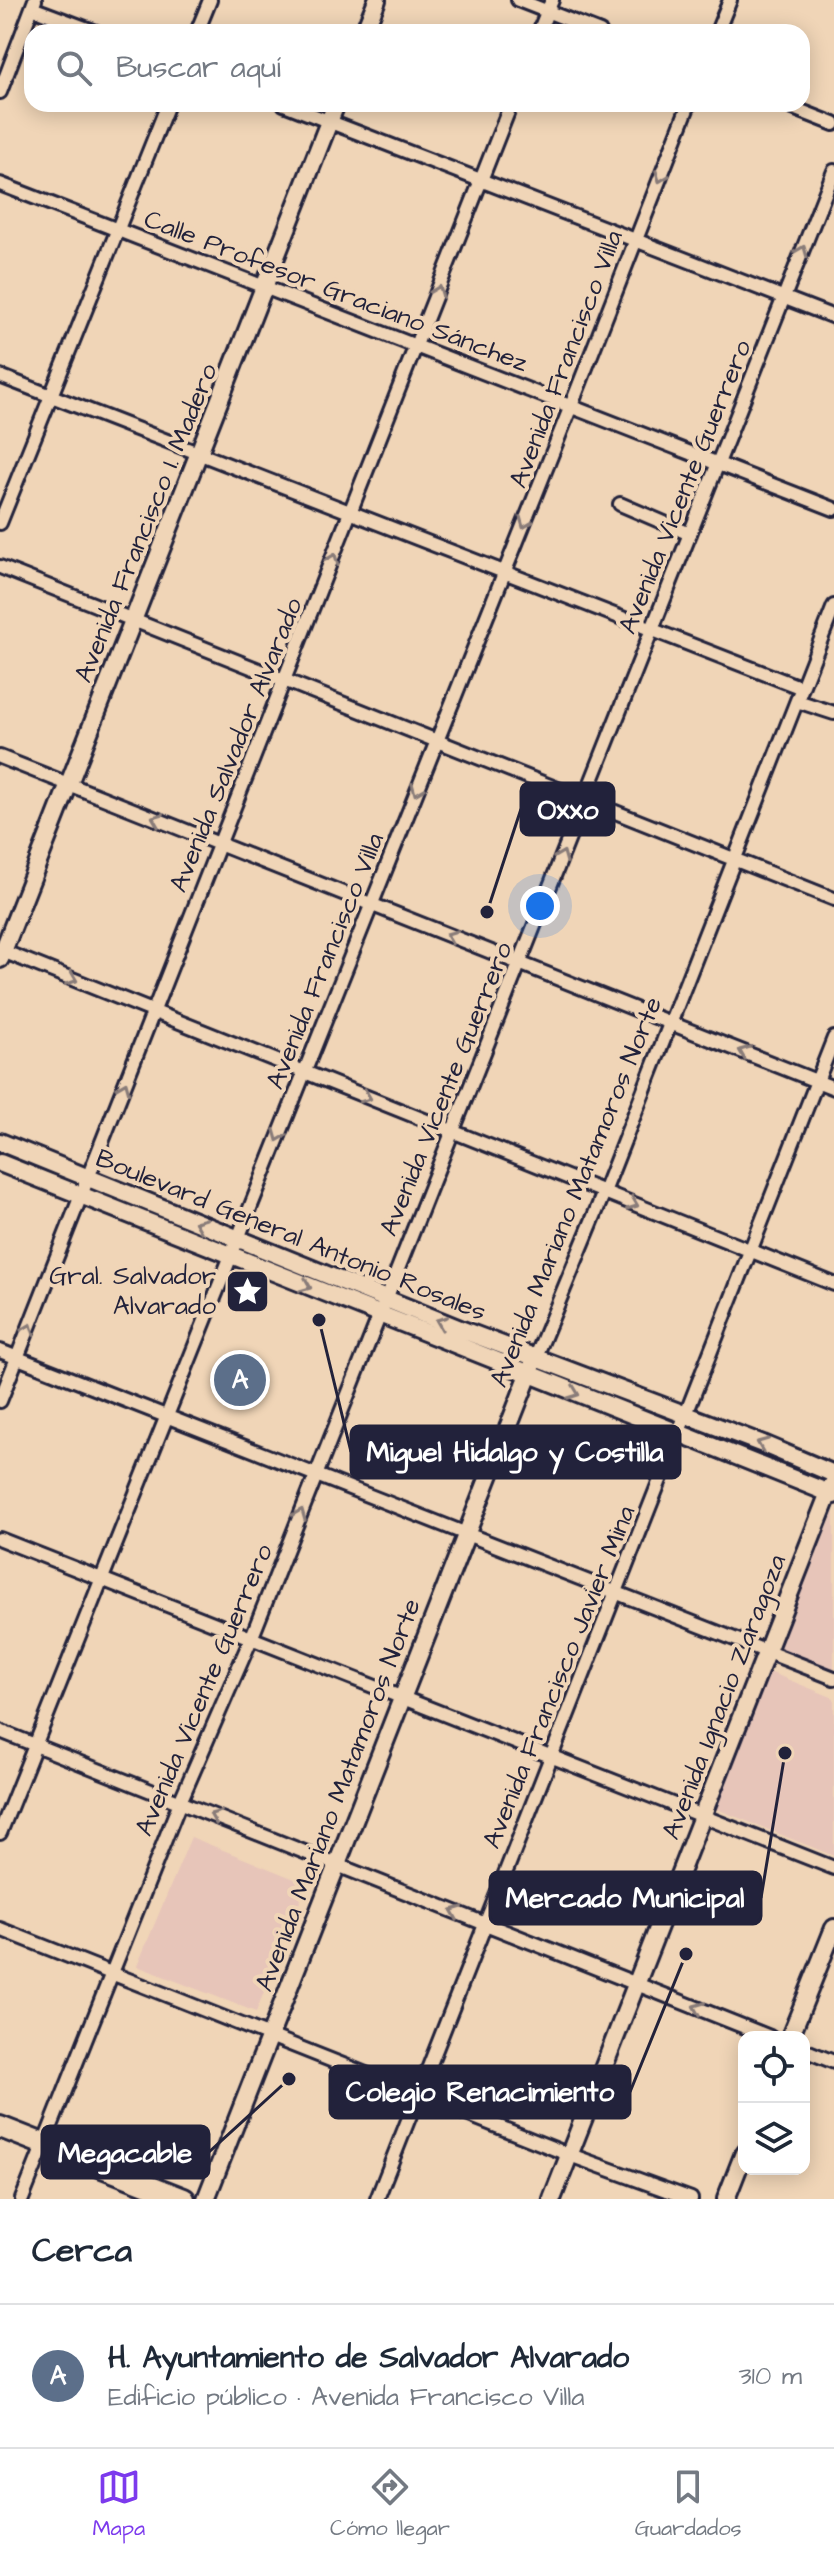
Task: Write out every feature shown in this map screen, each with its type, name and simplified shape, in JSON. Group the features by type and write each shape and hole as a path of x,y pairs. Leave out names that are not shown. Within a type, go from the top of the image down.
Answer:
{"main road":[{"path":"0,2127 184,2199"}],"street":[{"path":"200,24 210,0"},
{"path":"367,24 377,0"},
{"path":"518,0 550,6 585,24"},
{"path":"720,24 730,0"},
{"path":"26,24 33,4 78,24"},
{"path":"0,92 24,28"},
{"path":"0,523 165,112"},
{"path":"305,112 834,317"},
{"name":"Avenida Francisco I. Madero","path":"1,953 333,112"},
{"name":"Avenida Salvador Alvarado","path":"0,1401 508,112"},
{"name":"Avenida Francisco Villa","path":"0,1833 686,112"},
{"path":"803,112 834,124"},
{"name":"Avenida Vicente Guerrero","path":"22,2199 180,1802 251,1639 834,171"},
{"name":"Calle Profesor Graciano Sánchez","path":"0,184 834,509"},
{"path":"0,376 652,630 799,694 834,713"},
{"path":"620,504 690,534"},
{"path":"0,567 834,899"},
{"name":"Avenida Mariano Matamoros Norte","path":"206,2199 834,606"},
{"path":"0,757 834,1088"},
{"path":"1,953 154,1011 834,1284"},
{"name":"Avenida Francisco Javier Mina","path":"377,2199 834,1038"},
{"name":"Boulevard General Antonio Rosales","path":"0,1142 238,1240 382,1307 532,1367 679,1435 833,1486"},
{"name":"Boulevard General Antonio Rosales","path":"0,1163 231,1257 382,1307"},
{"path":"0,1351 834,1678"},
{"name":"Boulevard General Antonio Rosales","path":"532,1367 686,1416 833,1486"},
{"name":"Avenida Ignacio Zaragoza","path":"552,2199 833,1486"},
{"path":"0,1539 834,1868"},
{"path":"0,1731 755,2031"},
{"path":"792,2031 834,1928"},
{"path":"0,1929 417,2096 691,2199"},
{"path":"810,2052 834,2062"},
{"path":"726,2199 738,2168"}],"shaded area":[{"path":"834,1511 834,1670 779,1649"},
{"path":"767,1671 834,1698 834,1856 714,1808"},
{"path":"191,1837 307,1884 256,2012 137,1966"}],"place":[{"name":"Oxxo","path":"487,912"},
{"name":"Gral. Salvador Alvarado","path":"247,1291"},
{"name":"Miguel Hidalgo y Costilla","path":"319,1320"},
{"name":"H. Ayuntamiento de Salvador Alvarado","path":"240,1380"},
{"name":"Mercado Municipal","path":"785,1753"},
{"name":"Colegio Renacimiento","path":"686,1954"},
{"name":"Megacable","path":"289,2079"}]}
